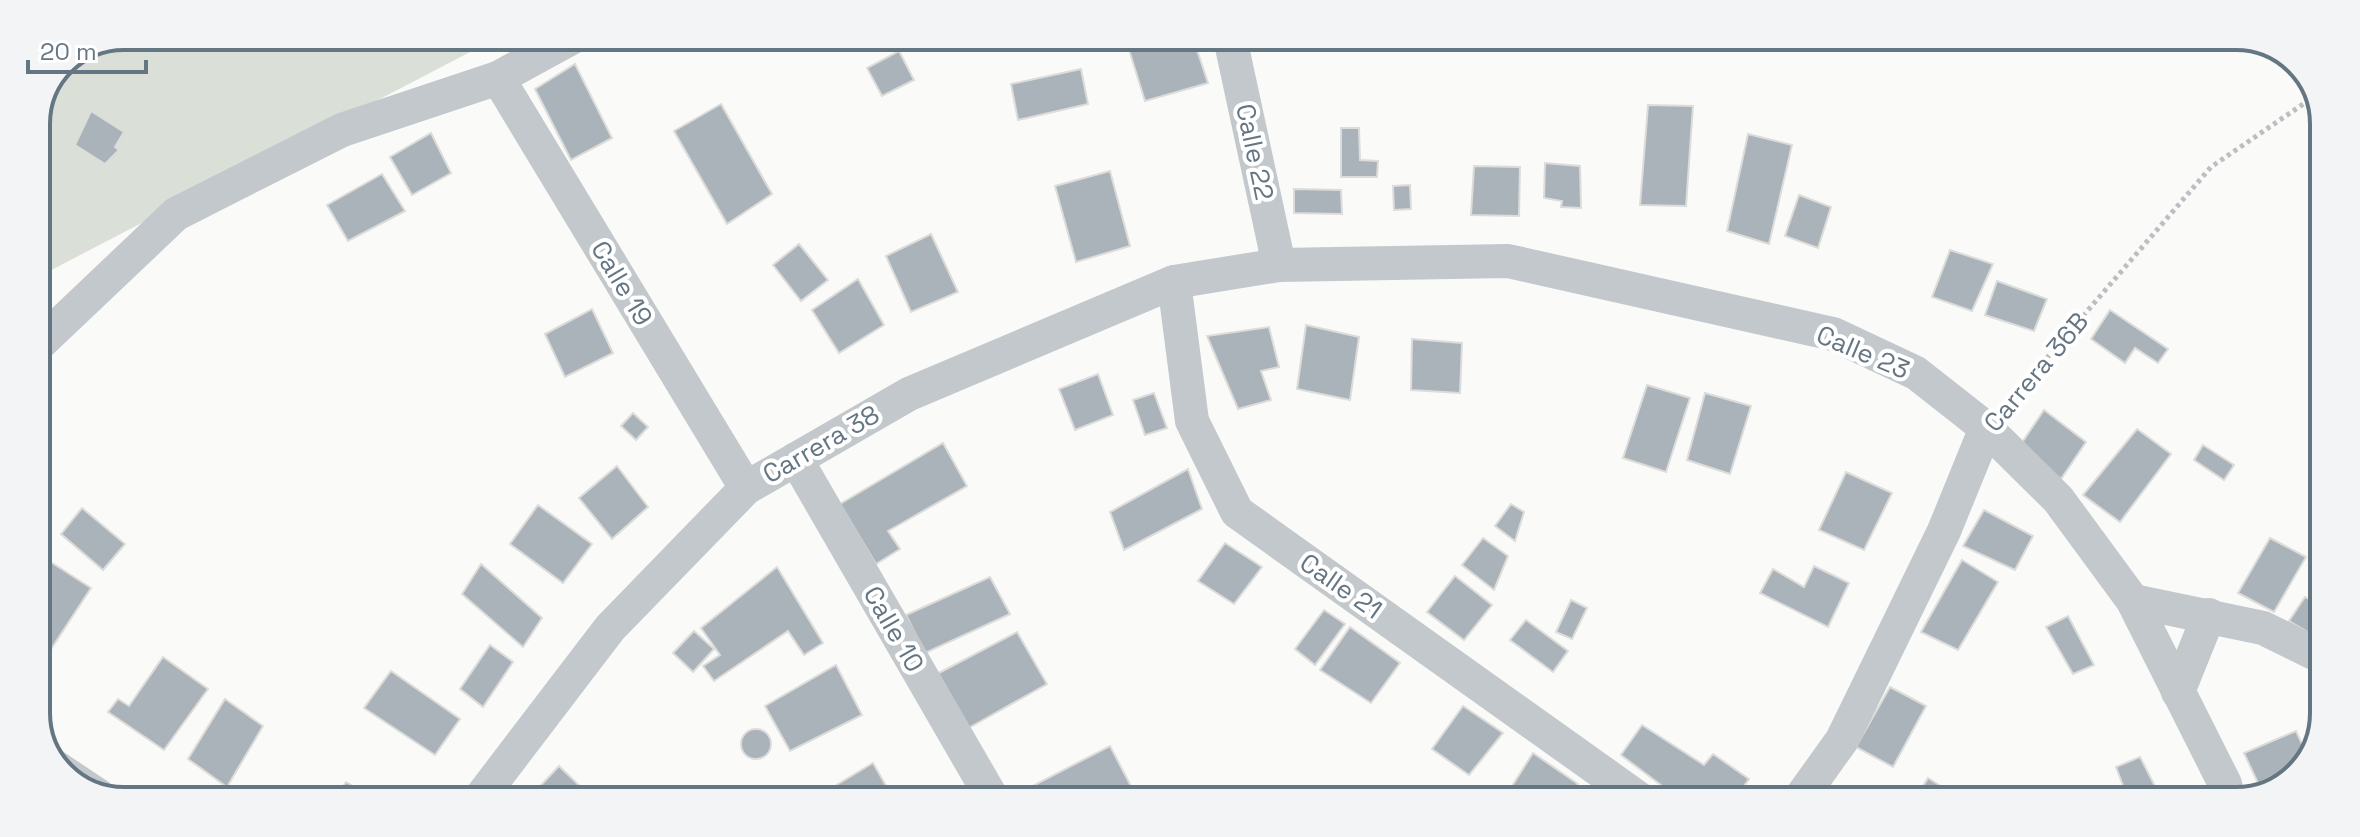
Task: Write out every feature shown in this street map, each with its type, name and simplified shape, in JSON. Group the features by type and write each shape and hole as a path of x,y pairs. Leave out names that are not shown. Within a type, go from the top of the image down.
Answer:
{"street":[{"path":"50,348 176,214 342,130 498,78 549,50"},
{"name":"Calle 22","path":"1233,50 1279,265"},
{"name":"Calle 19","path":"498,78 746,488"},
{"name":"Calle 23","path":"1279,265 1508,261 1818,331 1916,373 1986,428 2058,499 2133,601 2226,787"},
{"name":"Carrera 38","path":"489,787 610,628 746,488 909,394 1174,282 1279,265"},
{"name":"Calle 21","path":"1174,282 1192,421 1237,512 1623,787"},
{"name":"Carrera 36B","path":"1808,787 1842,740 1944,531 1986,428"},
{"name":"Calle 10","path":"796,459 986,787"},
{"path":"2133,601 2263,628 2310,651"},
{"path":"2178,692 2209,615"}],"path":[{"name":"Carrera 36B","path":"1986,428 2211,167 2307,102"}],"shaded area":[{"path":"124,50 474,50 50,271 51,109 62,83 83,62 109,51"}],"building":[{"path":"1129,50 1197,50 1208,83 1145,101"},
{"path":"899,51 914,80 882,96 867,68"},
{"path":"575,64 612,138 571,160 535,89"},
{"path":"1081,69 1088,104 1018,120 1011,84"},
{"path":"721,104 772,194 727,224 674,131"},
{"path":"1648,105 1693,106 1686,206 1640,205"},
{"path":"91,111 124,132 115,147 119,150 105,164 75,145"},
{"path":"1341,128 1359,128 1360,160 1378,161 1377,177 1341,177"},
{"path":"431,133 451,173 412,195 390,157"},
{"path":"1748,134 1792,145 1769,244 1727,231"},
{"path":"1545,163 1580,166 1581,208 1561,207 1562,201 1544,198"},
{"path":"1474,166 1520,167 1519,216 1471,215"},
{"path":"1110,171 1130,246 1076,262 1055,186"},
{"path":"382,174 405,211 348,241 327,205"},
{"path":"1410,185 1411,209 1394,210 1393,186"},
{"path":"1294,189 1341,190 1342,214 1294,213"},
{"path":"1799,195 1831,207 1818,248 1785,236"},
{"path":"931,234 958,292 911,312 886,256"},
{"path":"799,244 828,280 801,301 773,265"},
{"path":"1950,250 1993,264 1972,311 1932,297"},
{"path":"858,279 884,325 839,353 812,310"},
{"path":"1997,281 2047,299 2034,331 1985,315"},
{"path":"592,309 613,353 565,377 545,334"},
{"path":"2110,310 2168,349 2158,363 2135,348 2125,363 2091,339"},
{"path":"1306,325 1359,337 1350,400 1297,389"},
{"path":"1269,327 1279,367 1261,371 1271,400 1238,409 1207,336"},
{"path":"1412,339 1462,343 1460,393 1411,390"},
{"path":"1098,374 1113,415 1075,430 1059,389"},
{"path":"1647,385 1690,398 1666,472 1623,458"},
{"path":"1154,393 1167,428 1145,435 1133,400"},
{"path":"1705,393 1751,406 1730,474 1687,460"},
{"path":"2044,410 2086,442 2061,479 2019,447"},
{"path":"633,413 648,427 636,440 621,426"},
{"path":"2137,429 2171,454 2120,522 2083,495"},
{"path":"943,443 967,486 888,531 900,549 876,564 840,504"},
{"path":"2203,445 2234,465 2224,480 2194,460"},
{"path":"617,466 648,507 612,539 579,498"},
{"path":"1188,469 1202,509 1124,550 1110,512"},
{"path":"1846,472 1892,493 1864,550 1819,530"},
{"path":"1511,504 1524,512 1515,541 1495,526"},
{"path":"538,505 592,544 563,583 510,544"},
{"path":"82,508 125,544 103,570 61,534"},
{"path":"1984,510 2033,536 2015,570 1963,546"},
{"path":"1483,538 1508,556 1494,590 1462,565"},
{"path":"2270,538 2306,557 2274,612 2238,593"},
{"path":"1225,543 1262,567 1234,604 1198,581"},
{"path":"1962,560 1998,582 1958,650 1921,632"},
{"path":"50,562 91,588 50,648"},
{"path":"481,564 542,618 523,647 462,594"},
{"path":"1814,566 1849,583 1828,627 1760,593 1773,569 1804,587"},
{"path":"777,567 823,643 804,655 788,631 714,681 703,666 720,655 701,628"},
{"path":"1455,576 1492,605 1464,640 1427,612"},
{"path":"990,577 1010,614 925,653 906,615"},
{"path":"2305,597 2310,600 2310,633 2289,621"},
{"path":"1571,600 1587,608 1572,639 1556,632"},
{"path":"1324,610 1345,624 1315,665 1295,649"},
{"path":"2068,616 2094,665 2073,674 2046,627"},
{"path":"1526,620 1568,651 1553,672 1510,640"},
{"path":"1350,627 1400,663 1371,703 1320,670"},
{"path":"694,631 714,649 693,672 673,653"},
{"path":"1017,632 1047,684 965,730 935,675"},
{"path":"490,645 513,662 483,707 460,689"},
{"path":"163,657 208,689 164,750 108,712 118,699 129,706"},
{"path":"836,665 862,715 790,751 765,706"},
{"path":"391,671 460,719 435,755 364,708"},
{"path":"1890,687 1926,706 1893,767 1856,747"},
{"path":"225,699 263,726 227,787 188,759"},
{"path":"1463,706 1503,733 1469,775 1432,749"},
{"path":"1642,725 1704,765 1713,754 1749,779 1743,787 1664,787 1621,755"},
{"path":"756,729 762,730 770,738 770,750 762,758 756,759 750,758 742,750 741,744 742,738 750,730"},
{"path":"2296,731 2302,745 2285,769 2258,783 2244,753"},
{"path":"1110,746 1131,787 1031,787"},
{"path":"1533,753 1578,784 1576,787 1511,787"},
{"path":"2140,757 2155,787 2124,787 2116,767"},
{"path":"873,763 887,787 833,787"},
{"path":"559,766 581,787 539,787"},
{"path":"1928,778 1942,787 1923,787"}]}
